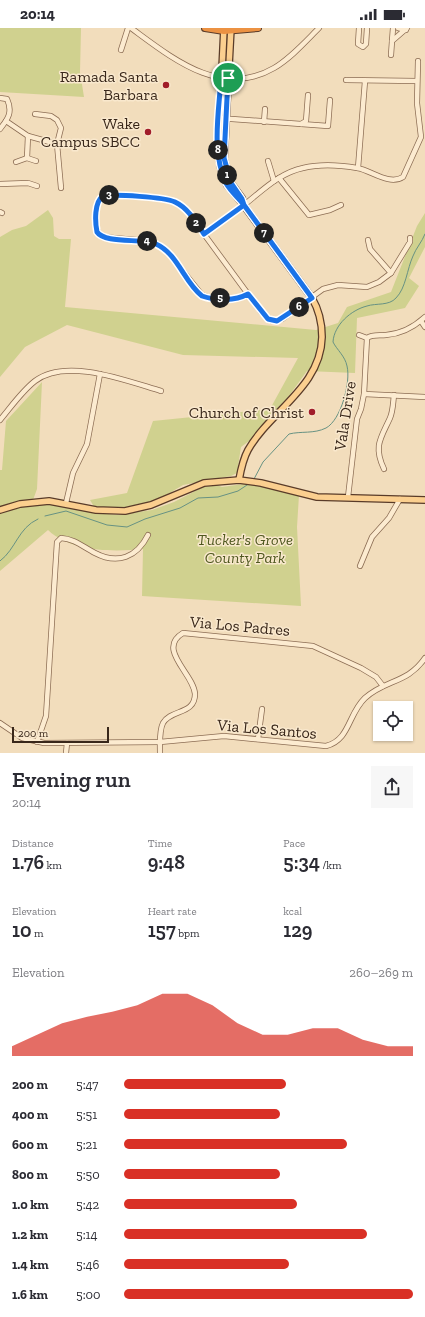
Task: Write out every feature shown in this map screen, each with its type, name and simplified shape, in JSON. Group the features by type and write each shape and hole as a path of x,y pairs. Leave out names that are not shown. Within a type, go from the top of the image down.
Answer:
{"highway":[{"path":"205,28 224,30 258,28"}],"main road":[{"path":"224,30 218,118 218,151 221,169 227,184 312,298 319,316 321,329 321,346 317,363 305,384 253,443 242,464 239,480"},
{"path":"231,30 223,151 226,168 231,183 242,199 243,204"},
{"path":"0,510 33,502 66,503 96,510 125,511 151,505 204,483 239,480 261,483 317,497 425,500"}],"street":[{"path":"121,50 128,28"},
{"path":"131,28 188,67 205,74 221,78 256,75 274,68 287,59 319,28"},
{"path":"359,28 358,44 363,47 366,44 367,28"},
{"path":"391,55 393,28"},
{"path":"398,28 407,29"},
{"path":"392,41 407,29"},
{"path":"204,234 274,181 290,172 310,166 358,168 387,179 396,180 403,177 421,137 417,82 418,61"},
{"path":"346,80 417,82"},
{"path":"358,168 365,81"},
{"path":"301,124 306,120 308,95"},
{"path":"0,98 7,99 11,107 10,113 0,129"},
{"path":"218,118 328,126 330,100"},
{"path":"264,122 265,109"},
{"path":"35,114 52,116 57,120 61,128 57,144 61,188"},
{"path":"6,121 28,136 57,144"},
{"path":"27,158 28,136"},
{"path":"16,162 27,158 36,161"},
{"path":"268,161 274,181"},
{"path":"279,178 309,215 330,210 341,205"},
{"path":"0,184 28,183 37,186"},
{"path":"248,294 240,298 228,299 202,296 170,255 158,244 148,241 103,237 99,234 96,226 97,206 100,199 109,195 154,198 175,202 187,211 248,294 266,317 272,321 282,319 312,298 318,292 328,287 338,285 367,287 379,282 391,273 410,242 410,238"},
{"path":"368,240 370,249 391,273"},
{"path":"359,335 368,338 372,336 397,334 423,319 425,326"},
{"name":"Vala Drive","path":"348,497 357,419 362,409 364,394 368,338"},
{"path":"0,420 35,381 44,375 63,370 100,374 161,391"},
{"path":"66,503 73,473 87,444 100,374"},
{"path":"364,394 425,397"},
{"path":"384,469 380,458 380,437 390,418 394,396"},
{"path":"360,566 372,537 393,513 400,499"},
{"path":"37,742 46,716 57,542 61,538 73,540 97,554 117,559 137,552 144,545 148,534"},
{"name":"Via Los Padres","path":"160,753 160,742 164,722 173,714 186,710 194,701 194,690 189,678 174,656 173,650 176,639 183,633 187,632 313,646 347,660 361,668 376,677 383,686"},
{"name":"Via Los Santos","path":"0,723 22,738 37,742 160,742 224,736 320,746 332,745 343,737 360,704 365,698 383,686 413,672 425,658"},
{"path":"258,739 262,709"},
{"path":"66,753 67,743"}],"green space":[{"path":"0,28 81,28 80,72 84,97 0,92"},
{"path":"48,210 53,218 54,236 59,239 71,239 65,307 316,330 338,323 347,307 391,292 417,226 425,213 425,247 409,278 419,286 405,308 357,318 355,373 307,371 265,429 241,447 237,473 231,476 183,485 148,506 96,510 90,500 127,493 153,421 270,409 298,358 183,355 67,325 25,347 0,377 0,237 12,230 26,226"},
{"name":"Tucker's Grove County Park","path":"42,382 37,489 33,500 89,512 118,515 152,510 174,502 203,487 217,485 222,487 251,483 299,495 297,527 301,606 142,596 143,549 93,549 68,543 48,530 0,571 0,470 2,470 6,421"}],"waterway":[{"path":"254,479 263,462 289,434 321,430 331,424 336,417 344,400 348,381 345,359 333,342 336,330 344,319 355,311 367,306 390,302 396,298 402,289 414,253 425,234"},
{"path":"45,516 66,511 107,525 127,527 145,519 180,508 198,498 218,497 238,491 250,483"},
{"path":"0,561 10,551 21,533 31,523 38,519"}],"place":[{"name":"Ramada Santa Barbara","path":"166,85"},
{"name":"Wake Campus SBCC","path":"148,132"},
{"name":"Church of Christ","path":"312,412"}],"route":[{"path":"228,78 221,78 218,128 219,161 223,175 232,192 242,203 312,298 277,321 268,319 248,294 240,298 228,299 202,296 170,255 158,244 148,241 103,237 97,232 97,206 98,201 103,196 109,195 170,200 187,211 204,234 244,205 242,203 242,199 231,183 224,158 223,143 228,78"}]}
